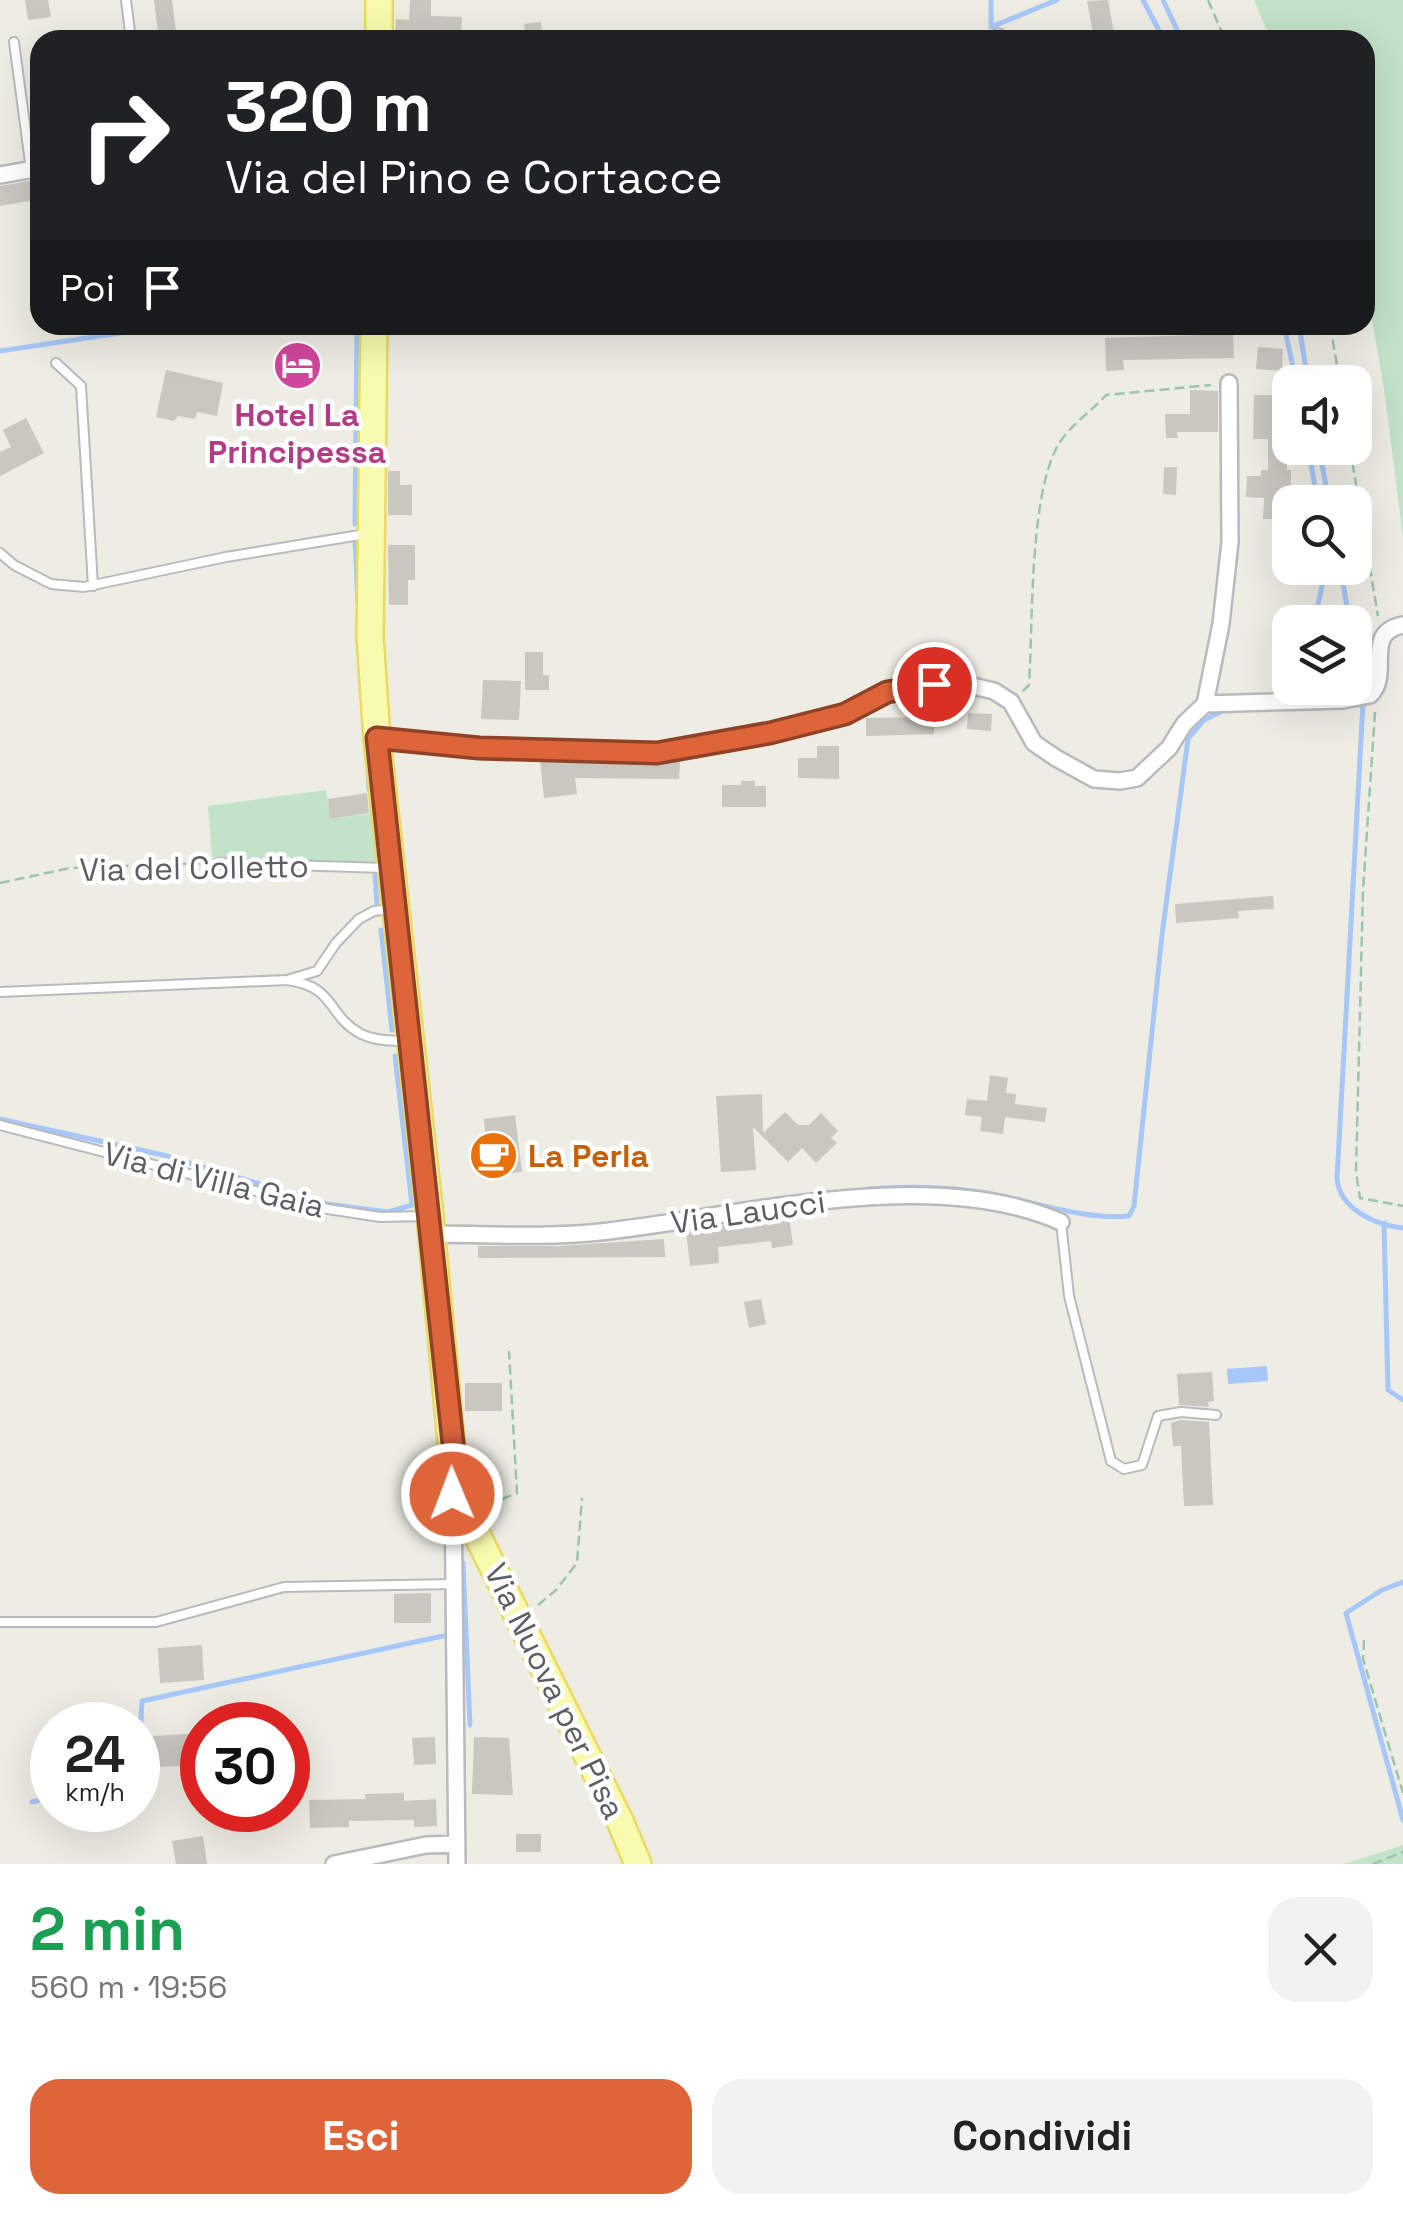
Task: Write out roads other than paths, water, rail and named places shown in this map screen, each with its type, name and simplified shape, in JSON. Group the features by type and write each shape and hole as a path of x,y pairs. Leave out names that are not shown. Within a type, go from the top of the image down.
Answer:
{"main road":[{"path":"379,0 379,30"},
{"name":"Via Nuova per Pisa","path":"374,335 369,534 377,738 456,1471 468,1513 638,1864"}],"street":[{"path":"0,175 30,170"},
{"path":"377,738 479,748 657,753 770,733 845,714 887,692 955,682 994,692 1011,702 1034,743 1094,779 1137,778 1169,748 1184,724 1205,704 1221,624 1230,542 1229,384"},
{"path":"1205,704 1368,695 1381,638 1395,626 1403,625"},
{"name":"Via Laucci","path":"431,1225 594,1232 839,1199 905,1195 974,1200 1061,1222"},
{"path":"456,1471 452,1494 457,1864"},
{"path":"334,1864 426,1845 457,1844"}],"lane":[{"path":"126,0 130,30"},
{"path":"14,42 30,139"},
{"path":"56,362 81,386 94,586"},
{"path":"0,553 51,584 94,586 243,554 369,534"},
{"name":"Via del Colletto","path":"217,863 390,868"},
{"path":"287,980 316,971 359,920 374,911 394,908"},
{"path":"0,992 287,980 308,983 319,990 365,1036 409,1042"},
{"name":"Via di Villa Gaia","path":"0,1125 336,1212 431,1225"},
{"path":"1061,1222 1069,1296 1111,1461 1124,1469 1142,1465 1158,1416 1180,1412 1216,1416"},
{"path":"0,1622 156,1622 284,1587 455,1584"}],"water":[{"path":"1267,1366 1268,1381 1228,1384 1227,1369"}],"waterway":[{"path":"991,0 991,27 1057,0"},
{"path":"1143,0 1159,30"},
{"path":"1163,0 1177,30"},
{"path":"0,351 106,335"},
{"path":"355,524 357,335"},
{"path":"1286,335 1292,365"},
{"path":"1301,335 1305,365"},
{"path":"1311,465 1315,485"},
{"path":"1322,465 1326,485"},
{"path":"355,540 358,603"},
{"path":"1318,605 1322,585"},
{"path":"1343,585 1347,605"},
{"path":"1317,708 1352,705"},
{"path":"1363,705 1337,1179 1345,1199 1361,1214 1403,1228"},
{"path":"868,1189 960,1189 1077,1213 1129,1216 1134,1206 1162,935 1188,739 1204,720 1226,709"},
{"path":"368,768 369,790"},
{"path":"375,876 377,904"},
{"path":"381,930 392,1030"},
{"path":"0,1119 163,1155 327,1204 388,1212 412,1205 395,1056"},
{"path":"1384,1223 1388,1390 1403,1400"},
{"path":"463,1563 470,1725"},
{"path":"1403,1582 1382,1590 1346,1613 1403,1820"},
{"path":"142,1702 443,1636"}],"place":[{"name":"Hotel La Principessa","path":"297,365"},
{"name":"La Perla","path":"493,1156"}]}
